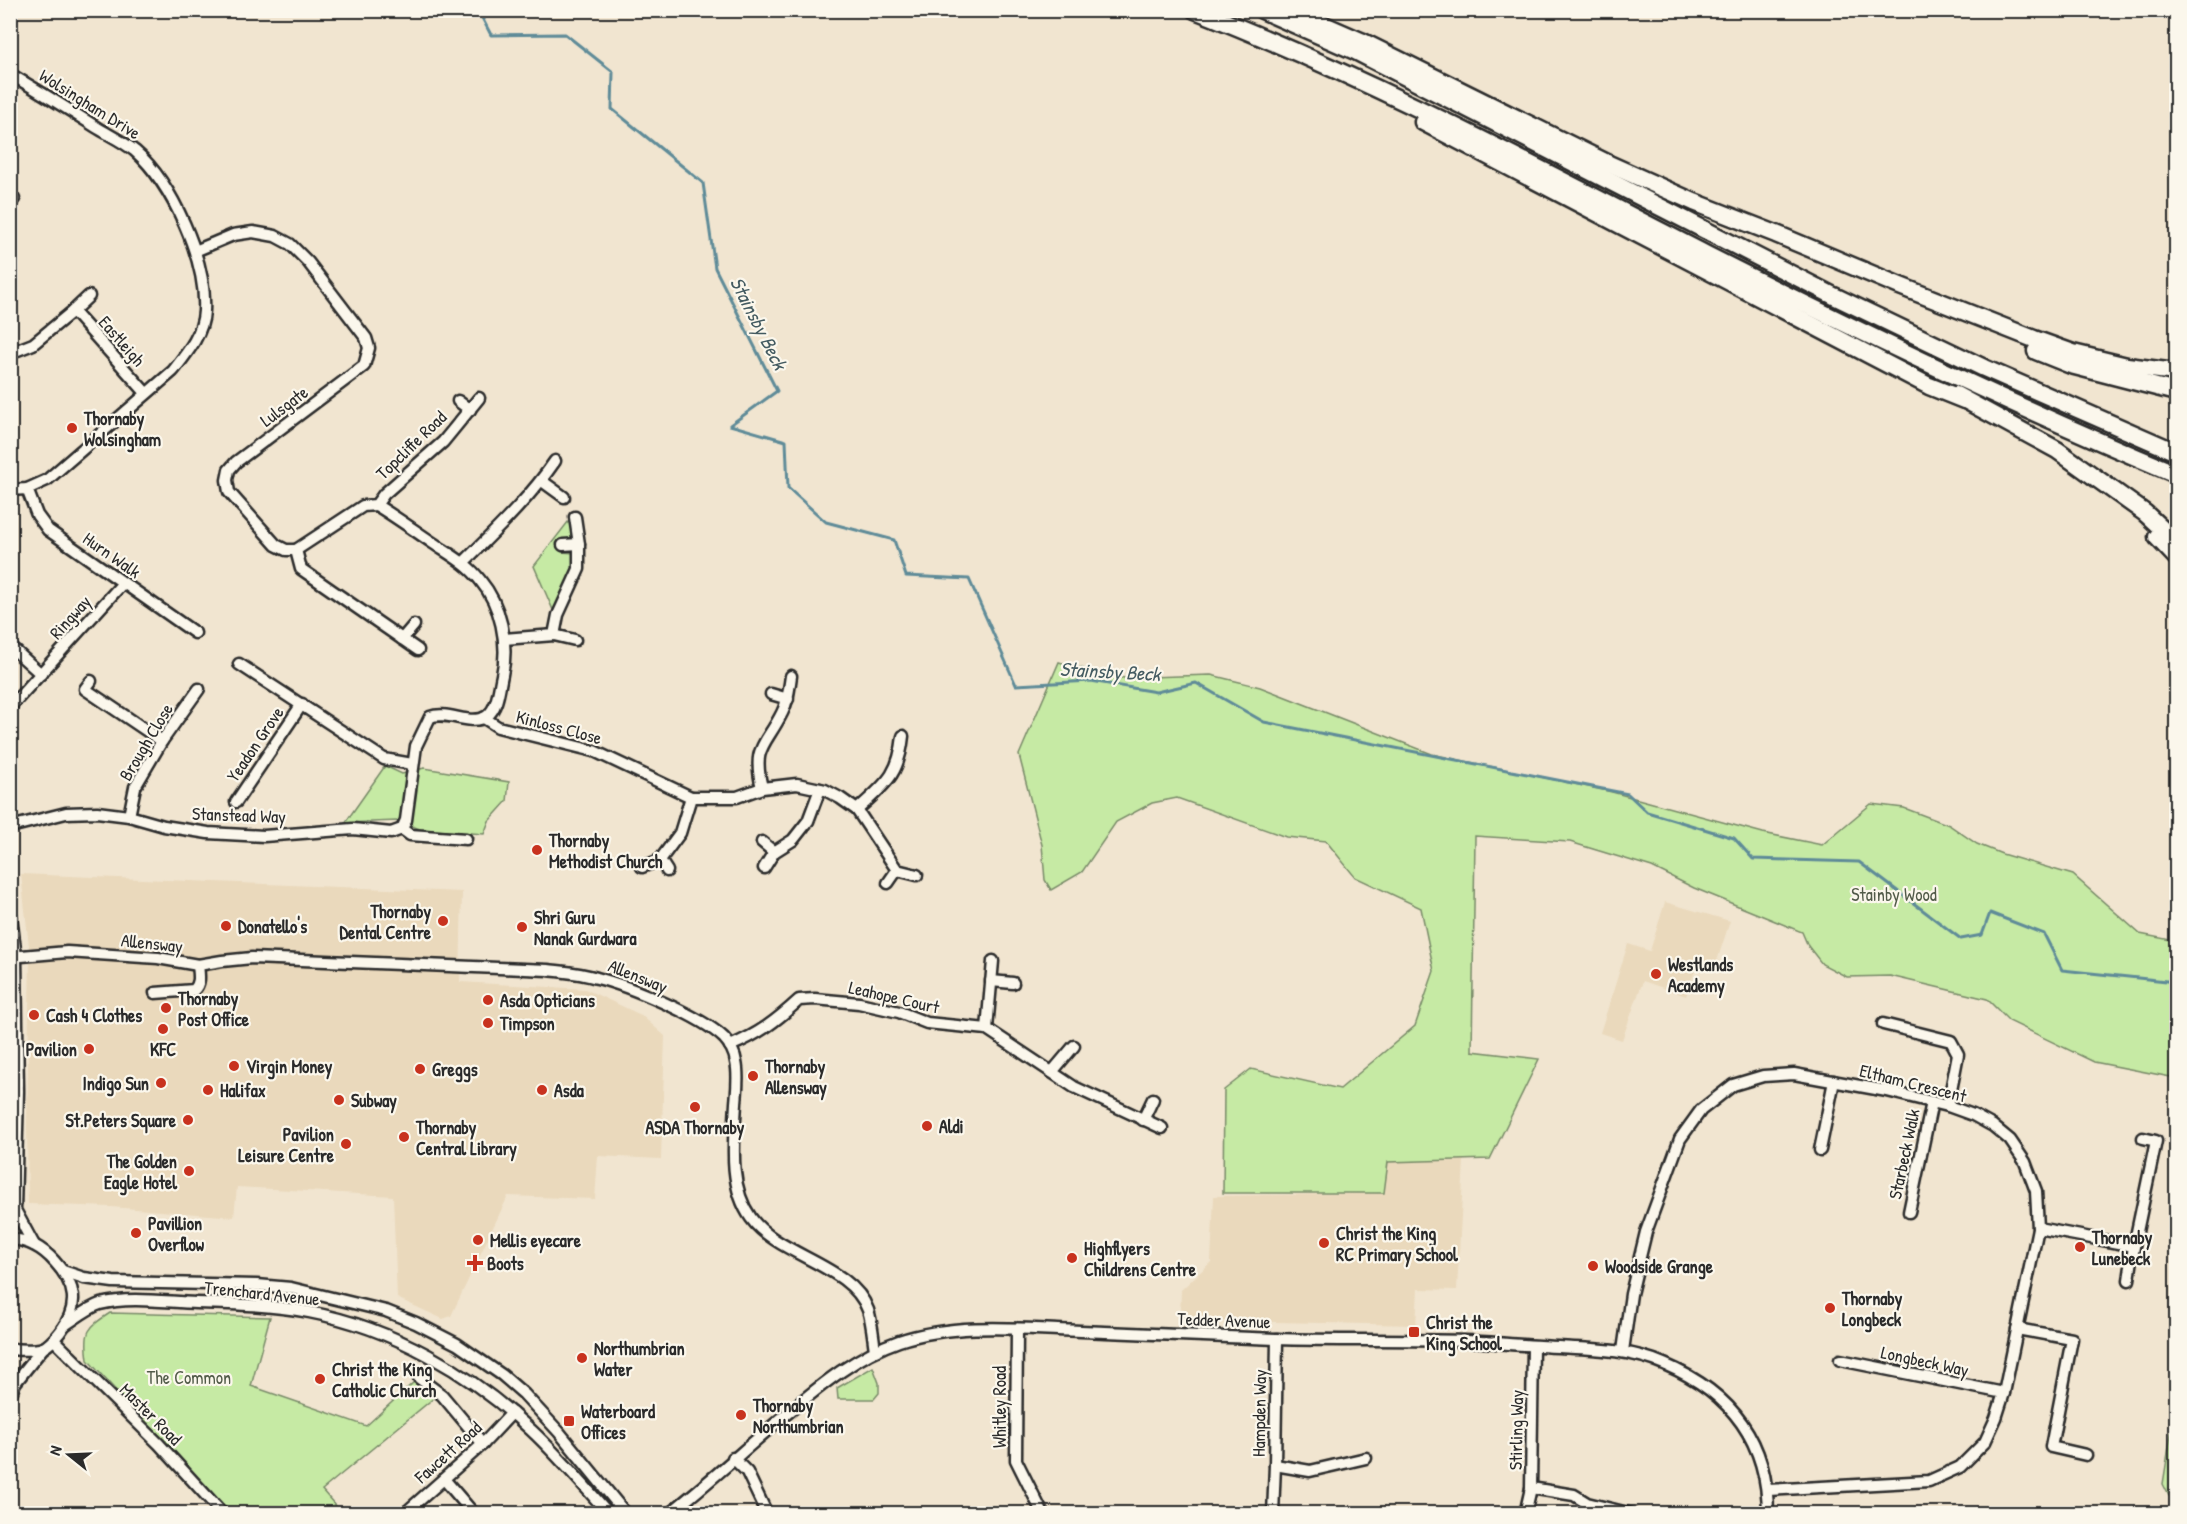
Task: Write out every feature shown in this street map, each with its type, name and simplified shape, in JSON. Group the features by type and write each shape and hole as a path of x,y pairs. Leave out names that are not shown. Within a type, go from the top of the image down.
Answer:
{"highway":[{"path":"1195,10 1386,91 1801,302 2095,440 2176,474"},
{"path":"1262,10 1365,57 1824,290 1974,363 2176,452"},
{"path":"1290,10 1361,40 1609,164 1694,202 2073,353 2127,366 2176,372"},
{"path":"1310,59 1458,141 1889,366 1964,400"},
{"path":"1900,286 1997,335 2071,365 2176,392"},
{"path":"1801,302 1849,334 2057,450 2145,513 2176,542"},
{"path":"2057,450 2176,557"}],"street":[{"name":"Wolsingham Drive","path":"10,74 133,150 154,169 170,194 195,251 202,278 204,312 190,350 173,371 47,480 27,489 10,490"},
{"name":"Lulsgate","path":"195,251 232,235 253,232 275,236 290,243 308,262 366,338 369,348 364,366 236,462 229,470 226,480 229,492 276,545 286,550 296,550"},
{"name":"Eastleigh","path":"10,349 15,351 33,344 90,296"},
{"name":"Eastleigh","path":"73,310 146,393"},
{"name":"Topcliffe Road","path":"376,505 384,494 443,442 479,398"},
{"name":"Topcliffe Road","path":"458,401 470,410"},
{"path":"463,564 542,481 555,461"},
{"path":"542,481 564,496"},
{"name":"Hurn Walk","path":"27,489 37,515 48,530 195,633"},
{"name":"Topcliffe Road","path":"296,550 363,506 376,505 463,564 481,580 496,606 504,639 505,660 493,711 484,718"},
{"path":"554,635 558,615 579,569 579,544 575,517"},
{"path":"563,545 579,544"},
{"path":"296,550 301,569 418,650"},
{"name":"Ringway","path":"13,704 123,583"},
{"path":"402,639 414,625"},
{"path":"504,639 554,635 575,640"},
{"path":"10,645 41,674"},
{"name":"Yeadon Grove","path":"239,664 384,759 412,764"},
{"path":"762,788 756,766 763,743 788,699 791,676"},
{"path":"91,681 85,689 162,741"},
{"name":"Brough Close","path":"129,816 135,787 162,741 199,689"},
{"path":"771,694 788,699"},
{"name":"Yeadon Grove","path":"236,802 302,704"},
{"path":"402,829 406,820 416,746 430,717 440,713 470,720 484,718"},
{"name":"Kinloss Close","path":"484,718 498,727 594,751 691,796 737,797 762,788 797,784 820,789 840,798 857,810 897,870"},
{"path":"857,810 886,783 900,758 903,736"},
{"path":"764,868 774,852 793,840 808,821 820,789"},
{"path":"642,867 660,860 680,833 691,796"},
{"name":"Stanstead Way","path":"10,827 66,813 97,812 129,816 164,826 208,833 264,836 353,829 391,833 402,829 410,835 466,839"},
{"path":"762,842 774,852"},
{"path":"660,860 667,872"},
{"path":"888,883 897,870 917,875"},
{"path":"10,908 18,1091 15,1210 34,1245"},
{"name":"Allensway","path":"13,957 67,952 158,958 198,965 252,958 463,965 577,973 618,984 652,998 698,1020 720,1035 730,1046"},
{"path":"987,1029 993,961"},
{"path":"156,993 194,990 199,980 198,965"},
{"path":"991,981 1013,983"},
{"name":"Leahope Court","path":"730,1046 755,1036 773,1024 799,1000 859,1003 899,1012 927,1023 987,1029 1074,1087 1162,1128"},
{"path":"1883,1024 1951,1041 1956,1047 1958,1054 1948,1106"},
{"path":"730,1046 736,1062 734,1168 741,1202 758,1227 771,1238 829,1270 861,1297 867,1309 875,1350"},
{"path":"1052,1072 1074,1047"},
{"name":"Eltham Crescent","path":"1623,1351 1631,1294 1646,1232 1680,1139 1701,1110 1733,1085 1763,1076 1794,1074 1834,1081 1932,1102 1973,1114 2010,1140 2025,1162 2036,1191 2038,1228 2004,1393 1996,1418 1984,1442 1960,1467 1929,1481 1768,1490"},
{"path":"1820,1150 1834,1081"},
{"path":"1143,1120 1153,1099"},
{"name":"Starbeck Walk","path":"1909,1212 1932,1102"},
{"path":"2129,1280 2156,1141 2143,1138"},
{"path":"2038,1228 2134,1246"},
{"path":"10,1239 44,1250 63,1271 73,1293 72,1312 54,1340 43,1347 26,1351 10,1349"},
{"name":"Trenchard Avenue","path":"63,1271 84,1278 113,1282 257,1285 310,1292 386,1311 416,1323 457,1344 502,1375 524,1394 626,1514"},
{"path":"257,1285 257,1305"},
{"name":"Trenchard Avenue","path":"65,1325 99,1304 125,1301 257,1305 338,1318 383,1333 417,1348 460,1372 512,1413 609,1514"},
{"name":"Tedder Avenue","path":"669,1514 811,1393 875,1350 918,1336 964,1329 1277,1339 1463,1341 1623,1351 1662,1363 1701,1382 1731,1408 1749,1434 1761,1463 1768,1490 1768,1514"},
{"path":"2017,1329 2072,1339 2051,1447 2085,1455"},
{"name":"Whitley Road","path":"1017,1330 1016,1460 1042,1514"},
{"name":"Hampden Way","path":"1277,1339 1275,1465 1310,1471 1366,1458"},
{"name":"Master Road","path":"54,1340 159,1444 223,1514"},
{"name":"Stirling Way","path":"1525,1514 1531,1488 1533,1346"},
{"path":"10,1397 15,1383 43,1347"},
{"name":"Longbeck Way","path":"1839,1360 2004,1393"},
{"path":"419,1378 442,1395 483,1444"},
{"name":"Fawcett Road","path":"404,1514 483,1444 512,1413"},
{"path":"734,1458 747,1472 767,1514"},
{"path":"575,1476 586,1465"},
{"path":"1273,1514 1275,1465"},
{"path":"444,1479 474,1514"},
{"path":"1531,1488 1574,1495 1587,1503 1632,1514"}],"shaded area":[{"path":"21,874 462,892 460,982 585,989 641,1015 665,1036 661,1159 598,1156 595,1199 508,1196 451,1316 443,1319 397,1298 393,1196 237,1187 234,1217 111,1207 28,1204 30,955"},
{"name":"Westlands Academy","path":"1665,902 1730,921 1715,967 1698,962 1686,996 1643,981 1622,1040 1600,1033 1628,944 1650,951"},
{"path":"1464,1160 1457,1290 1418,1289 1416,1325 1180,1320 1181,1290 1211,1262 1214,1196 1384,1193 1387,1162"}],"green space":[{"path":"568,522 572,525 572,534 570,539 562,543 562,552 575,553 576,560 557,608 553,610 534,566"},
{"name":"Stainby Wood","path":"1059,662 1117,678 1211,675 1260,687 1432,754 1612,792 1763,833 1822,845 1871,804 1904,808 1949,825 1977,844 2002,854 2073,875 2140,934 2176,941 2176,1078 2094,1062 2009,1021 1987,999 1890,976 1847,977 1822,964 1808,946 1802,932 1694,888 1652,867 1570,842 1475,836 1472,1051 1539,1059 1490,1159 1388,1162 1384,1193 1223,1193 1224,1090 1251,1069 1340,1089 1415,1026 1434,971 1421,908 1355,877 1326,841 1286,837 1177,798 1152,803 1116,822 1082,872 1051,890 1045,880 1042,845 1019,755"},
{"path":"385,766 402,774 424,768 509,782 507,801 489,821 484,834 420,829 398,821 345,823"},
{"name":"The Common","path":"110,1313 270,1317 251,1386 366,1426 414,1382 435,1397 322,1490 342,1513 228,1513 88,1360 87,1336 89,1331"},
{"path":"873,1367 879,1383 879,1393 874,1399 838,1399 837,1388"},
{"path":"2176,1403 2176,1495 2169,1496 2163,1484"}],"waterway":[{"name":"Stainsby Beck","path":"478,10 491,35 565,34 613,72 612,109 703,183 715,268 777,391 730,425 786,441 788,488 826,522 894,540 906,576 969,579 1016,685 1091,681 1156,692 1196,683 1264,722 1628,794 1647,812 1734,838 1753,859 1859,862 1961,939 1982,935 1990,913 2044,934 2062,970 2176,982"}],"place":[{"name":"Thornaby Wolsingham","path":"72,428"},
{"name":"Thornaby Methodist Church","path":"537,850"},
{"name":"Thornaby Dental Centre","path":"443,921"},
{"name":"Donatello's","path":"226,926"},
{"name":"Shri Guru Nanak Gurdwara","path":"522,927"},
{"name":"Westlands Academy","path":"1656,974"},
{"name":"Asda Opticians","path":"488,1000"},
{"name":"Thornaby Post Office","path":"166,1008"},
{"name":"Cash 4 Clothes","path":"34,1015"},
{"name":"Timpson","path":"488,1023"},
{"name":"KFC","path":"163,1029"},
{"name":"Pavilion","path":"89,1049"},
{"name":"Virgin Money","path":"234,1066"},
{"name":"Greggs","path":"420,1069"},
{"name":"Thornaby Allensway","path":"753,1076"},
{"name":"Indigo Sun","path":"161,1083"},
{"name":"Halifax","path":"208,1090"},
{"name":"Asda","path":"542,1090"},
{"name":"Subway","path":"339,1100"},
{"name":"ASDA Thornaby","path":"695,1107"},
{"name":"St.Peters Square","path":"188,1120"},
{"name":"Aldi","path":"927,1126"},
{"name":"Thornaby Central Library","path":"404,1137"},
{"name":"Pavilion Leisure Centre","path":"346,1144"},
{"name":"The Golden Eagle Hotel","path":"189,1171"},
{"name":"Pavillion Overflow","path":"136,1233"},
{"name":"Mellis eyecare","path":"478,1240"},
{"name":"Christ the King RC Primary School","path":"1324,1243"},
{"name":"Thornaby Lunebeck","path":"2080,1247"},
{"name":"Highflyers Childrens Centre","path":"1072,1258"},
{"name":"Boots","path":"475,1263"},
{"name":"Woodside Grange","path":"1593,1266"},
{"name":"Thornaby Longbeck","path":"1830,1308"},
{"name":"Christ the King School","path":"1414,1332"},
{"name":"Northumbrian Water","path":"582,1358"},
{"name":"Christ the King Catholic Church","path":"320,1379"},
{"name":"Thornaby Northumbrian","path":"741,1415"},
{"name":"Waterboard Offices","path":"569,1421"}]}
